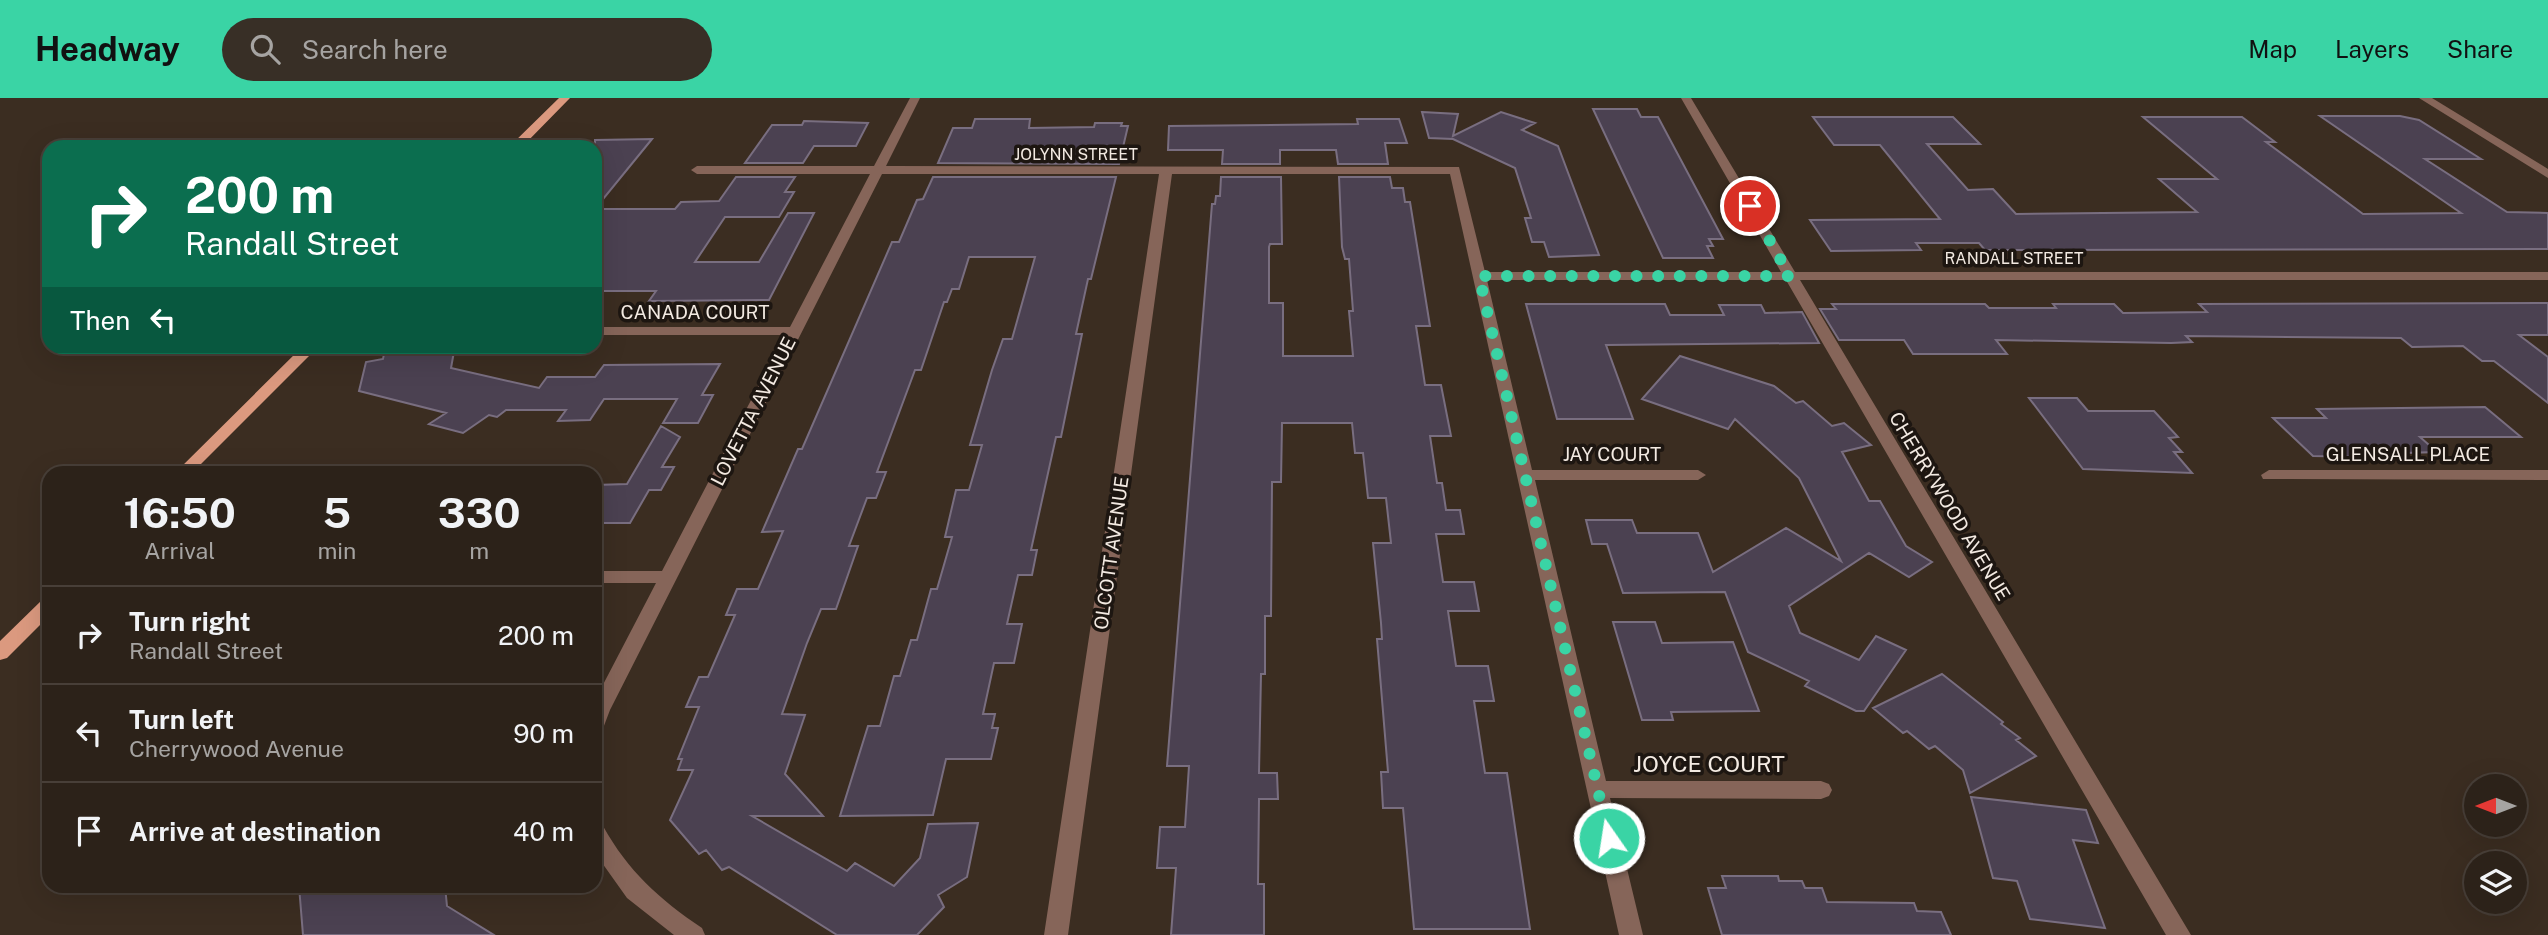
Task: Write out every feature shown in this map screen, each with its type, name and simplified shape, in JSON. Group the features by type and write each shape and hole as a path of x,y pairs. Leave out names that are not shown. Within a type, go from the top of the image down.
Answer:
{"main road":[{"path":"522,140 565,98"},
{"path":"190,466 304,354"},
{"path":"0,653 42,612"}],"street":[{"name":"LOVETTA AVENUE","path":"602,706 915,98"},
{"name":"CHERRYWOOD AVENUE","path":"1686,98 2179,935"},
{"path":"2424,98 2548,174"},
{"name":"JOLYNN STREET","path":"697,170 1455,170 1479,276"},
{"name":"OLCOTT AVENUE","path":"1056,935 1166,170"},
{"name":"RANDALL STREET","path":"1479,276 2548,276"},
{"path":"1479,276 1631,935"},
{"name":"CANADA COURT","path":"602,331 795,331"},
{"name":"JAY COURT","path":"1525,475 1698,475"},
{"name":"GLENSALL PLACE","path":"2269,475 2548,475"},
{"path":"602,577 667,578"},
{"name":"JOYCE COURT","path":"1598,789 1821,790"},
{"path":"602,846 614,870 647,905 693,935"}],"building":[{"path":"1593,109 1637,109 1641,117 1658,117 1723,239 1709,239 1713,246 1707,246 1713,258 1663,258"},
{"path":"1422,112 1458,114 1453,136 1501,112 1535,123 1522,130 1558,146 1599,255 1549,257 1544,242 1532,242 1525,218 1531,218 1515,168 1453,139 1429,138"},
{"path":"2320,116 2400,116 2419,120 2481,159 2425,159 2507,212 2548,213 2548,249 1985,250 1979,243 1916,243 1921,250 1831,251 1810,220 1940,219 1880,145 1834,145 1813,117 1953,117 1980,144 1927,144 1968,190 1993,189 2016,214 2197,212 2159,179 2217,179 2143,117 2242,117 2275,142 2266,142 2363,214 2461,213"},
{"path":"975,119 1030,119 1029,128 1094,127 1095,123 1122,123 1121,126 1128,126 1119,164 938,163 953,128 972,128"},
{"path":"1357,119 1399,119 1407,143 1385,143 1388,164 1338,164 1336,150 1280,150 1280,164 1222,164 1223,150 1168,150 1169,126 1358,124"},
{"path":"804,121 868,123 856,146 814,146 803,163 745,163 772,125 802,125"},
{"path":"652,139 602,200 602,140 595,140"},
{"path":"736,177 795,177 785,192 794,192 779,217 725,217 695,262 759,262 788,213 814,213 769,300 649,301 656,291 602,291 602,209 675,209 681,202 719,201"},
{"path":"933,177 1116,177 1076,334 1082,334 1061,437 1056,437 1031,550 1037,550 1032,575 1018,575 1007,624 1022,624 1014,663 994,663 983,714 995,714 992,728 998,728 991,759 946,759 933,815 840,816 868,726 880,726 894,676 900,676 911,640 917,640 931,589 937,589 952,537 945,537 956,490 969,490 982,445 970,445 1003,339 1012,339 1035,257 969,257 959,289 952,289 947,302 944,302 921,370 915,370 877,472 886,472 876,498 867,498 849,546 858,546 836,609 821,609 807,643 782,714 805,715 785,774 823,816 752,816 847,871 855,863 894,886 920,858 928,824 978,823 967,877 938,895 944,907 917,935 837,935 729,867 722,870 706,850 699,854 670,820 693,770 678,770 682,759 678,759 699,707 686,707 699,677 708,677 735,615 726,615 737,589 758,589 783,531 762,532 798,449 802,449 892,242 899,242 917,200 923,199"},
{"path":"1221,177 1281,177 1282,244 1270,244 1269,247 1269,303 1283,303 1283,356 1353,356 1349,311 1353,311 1349,259 1345,259 1342,247 1339,177 1390,177 1392,188 1403,188 1405,202 1410,202 1430,326 1416,326 1425,385 1441,385 1451,436 1430,436 1437,483 1442,483 1446,510 1460,510 1464,534 1436,534 1443,582 1474,582 1479,611 1448,611 1456,666 1488,666 1494,701 1474,701 1485,773 1507,773 1530,929 1414,929 1403,808 1383,808 1381,772 1388,772 1377,639 1382,639 1381,623 1373,543 1391,543 1386,498 1368,498 1363,453 1355,453 1352,423 1282,423 1281,482 1272,482 1271,616 1265,616 1265,674 1261,674 1259,773 1277,773 1278,799 1259,799 1258,884 1264,884 1264,935 1171,935 1176,868 1157,868 1160,827 1185,827 1189,766 1167,766 1212,204 1215,204 1216,196 1220,196"},
{"path":"2548,303 2548,335 2519,335 2548,357 2548,403 2494,361 2482,361 2463,346 2412,347 2401,338 2186,336 2192,342 1996,340 2007,354 1913,354 1904,340 1839,340 1820,309 1836,309 1832,304 1985,304 1989,308 2056,308 2053,304 2114,304 2123,313 2207,312 2199,304"},
{"path":"1526,304 1665,304 1670,315 1724,315 1719,305 1761,305 1765,313 1802,312 1819,343 1606,345 1633,419 1557,419"},
{"path":"384,354 454,354 451,368 539,388 547,377 595,377 604,365 720,364 702,395 713,395 698,423 663,423 677,399 604,399 590,420 558,421 566,410 506,410 497,417 489,415 463,433 429,424 446,413 359,391 366,362 383,359"},
{"path":"1680,356 1774,386 1796,403 1803,401 1832,426 1844,423 1871,445 1842,452 1869,501 1880,501 1906,546 1932,562 1909,577 1869,553 1789,606 1800,633 1859,660 1876,636 1906,650 1864,711 1856,711 1805,686 1809,681 1748,652 1725,592 1623,593 1607,544 1592,544 1586,520 1632,520 1637,533 1698,533 1713,572 1786,528 1841,561 1799,478 1735,419 1728,429 1642,399"},
{"path":"2029,398 2077,398 2088,411 2154,411 2178,437 2169,438 2182,452 2174,452 2192,473 2083,469"},
{"path":"2485,407 2521,437 2420,437 2437,452 2405,453 2410,458 2313,456 2273,418 2326,418 2317,409"},
{"path":"661,426 680,437 662,467 674,467 661,490 649,490 630,523 602,523 602,485 627,484"},
{"path":"1613,622 1655,622 1662,643 1733,642 1759,711 1671,712 1673,720 1642,720"},
{"path":"1942,674 2003,722 2001,724 2020,738 2016,740 2036,756 1970,793 1963,770 1935,746 1929,749 1907,731 1903,733 1873,708"},
{"path":"1971,797 2086,810 2098,843 2073,840 2105,928 2030,919 2017,881 1993,878"},
{"path":"1722,876 1778,876 1779,881 1802,881 1805,888 1822,888 1827,902 1914,903 1917,911 1941,912 1951,935 1722,935 1708,888 1726,888"},
{"path":"300,893 446,893 447,906 494,935 303,935"}],"route":[{"path":"1609,838 1479,276 1790,276 1750,206"}]}
